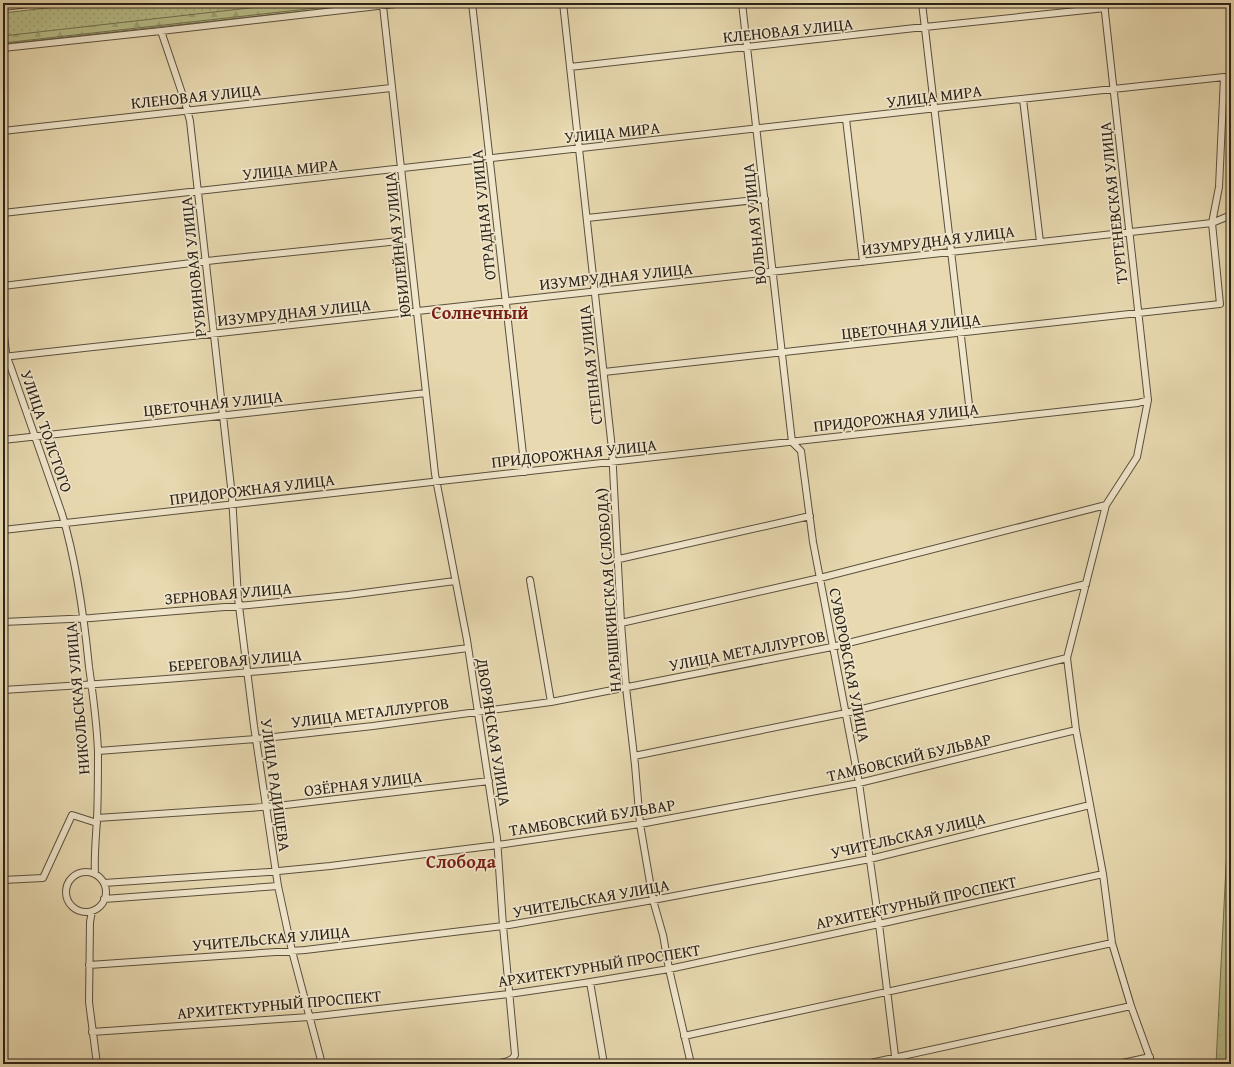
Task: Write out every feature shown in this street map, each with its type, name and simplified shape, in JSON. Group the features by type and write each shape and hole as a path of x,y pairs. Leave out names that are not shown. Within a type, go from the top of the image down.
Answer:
{"street":[{"path":"3,7 37,3"},
{"path":"3,48 404,3"},
{"name":"ОТРАДНАЯ УЛИЦА","path":"472,3 525,472"},
{"name":"СТЕПНАЯ УЛИЦА","path":"563,3 613,462"},
{"name":"ВОЛЬНАЯ УЛИЦА","path":"742,3 792,442"},
{"path":"922,3 970,422"},
{"name":"ЮБИЛЕЙНАЯ УЛИЦА","path":"383,6 391,88 402,169 437,482"},
{"name":"КЛЕНОВАЯ УЛИЦА","path":"570,67 925,28 1104,6"},
{"name":"ТУРГЕНЕВСКАЯ УЛИЦА","path":"1067,658 1106,505 1137,457 1148,400 1104,6"},
{"name":"РУБИНОВАЯ УЛИЦА","path":"161,31 190,121 232,505"},
{"name":"УЛИЦА МИРА","path":"3,213 1224,77 1219,187 1212,223"},
{"name":"КЛЕНОВАЯ УЛИЦА","path":"3,131 391,88"},
{"path":"1023,99 1040,242"},
{"path":"846,119 863,262"},
{"path":"587,218 765,199"},
{"name":"ИЗУМРУДНАЯ УЛИЦА","path":"5,357 1212,223 1231,215"},
{"name":"ЦВЕТОЧНАЯ УЛИЦА","path":"604,372 1220,304 1212,223"},
{"path":"3,286 409,240"},
{"path":"3,328 5,357"},
{"name":"УЛИЦА ТОЛСТОГО","path":"3,349 65,523"},
{"name":"ЦВЕТОЧНАЯ УЛИЦА","path":"3,440 426,393"},
{"name":"ПРИДОРОЖНАЯ УЛИЦА","path":"3,530 1131,404 1148,400"},
{"name":"СУВОРОВСКАЯ УЛИЦА","path":"792,442 801,451 810,516 832,647 859,784 888,992 895,1061"},
{"name":"НАРЫШКИНСКАЯ (СЛОБОДА)","path":"613,462 621,623 626,687 634,756"},
{"name":"ДВОРЯНСКАЯ УЛИЦА","path":"437,482 479,712 498,845 503,926 515,1050 513,1059 509,1061 485,1064"},
{"name":"УЛИЦА РАДИЩЕВА","path":"232,505 233,532 247,673 275,871 292,951 322,1064"},
{"path":"621,623 820,578 1106,505"},
{"path":"619,559 810,516"},
{"name":"НИКОЛЬСКАЯ УЛИЦА","path":"65,523 76,570 84,619 98,751 95,874"},
{"path":"530,580 551,702"},
{"name":"ЗЕРНОВАЯ УЛИЦА","path":"3,622 84,619 240,605 455,581"},
{"name":"УЛИЦА МЕТАЛЛУРГОВ","path":"98,751 256,739 388,724 551,702 832,647 1086,584"},
{"name":"БЕРЕГОВАЯ УЛИЦА","path":"3,690 247,673 468,648"},
{"path":"692,1064 684,1036 663,935 653,900 640,824 634,756 846,713 1067,658 1076,730 1103,874 1112,943 1131,1006 1152,1064"},
{"name":"ТАМБОВСКИЙ БУЛЬВАР","path":"104,884 275,871 369,861 498,845 640,824 859,784 1076,730"},
{"name":"ОЗЁРНАЯ УЛИЦА","path":"97,820 266,807 489,781"},
{"name":"УЧИТЕЛЬСКАЯ УЛИЦА","path":"89,965 292,951 503,926 653,900 870,859 1090,805"},
{"path":"3,880 43,878 72,815 97,820"},
{"path":"89,872 95,874 101,878 104,884 106,890 104,899 98,908 92,911 79,911 69,903 66,897 67,884 76,874 89,872"},
{"name":"АРХИТЕКТУРНЫЙ ПРОСПЕКТ","path":"92,1032 310,1017 509,994 590,982 669,968 879,924 1103,874"},
{"path":"104,899 278,886"},
{"path":"92,911 90,922 89,1002 97,1064"},
{"path":"684,1036 1112,943"},
{"path":"590,982 604,1064"},
{"path":"866,1064 895,1061 1131,1006"},
{"path":"1118,1064 1150,1057"}],"green space":[{"path":"90,3 378,3 3,44 3,13"},
{"path":"293,3 361,3 3,43 3,36"},
{"path":"1231,768 1231,1064 1216,1064"}],"district":[{"name":"Солнечный","path":"480,312"},
{"name":"Слобода","path":"461,861"}]}
